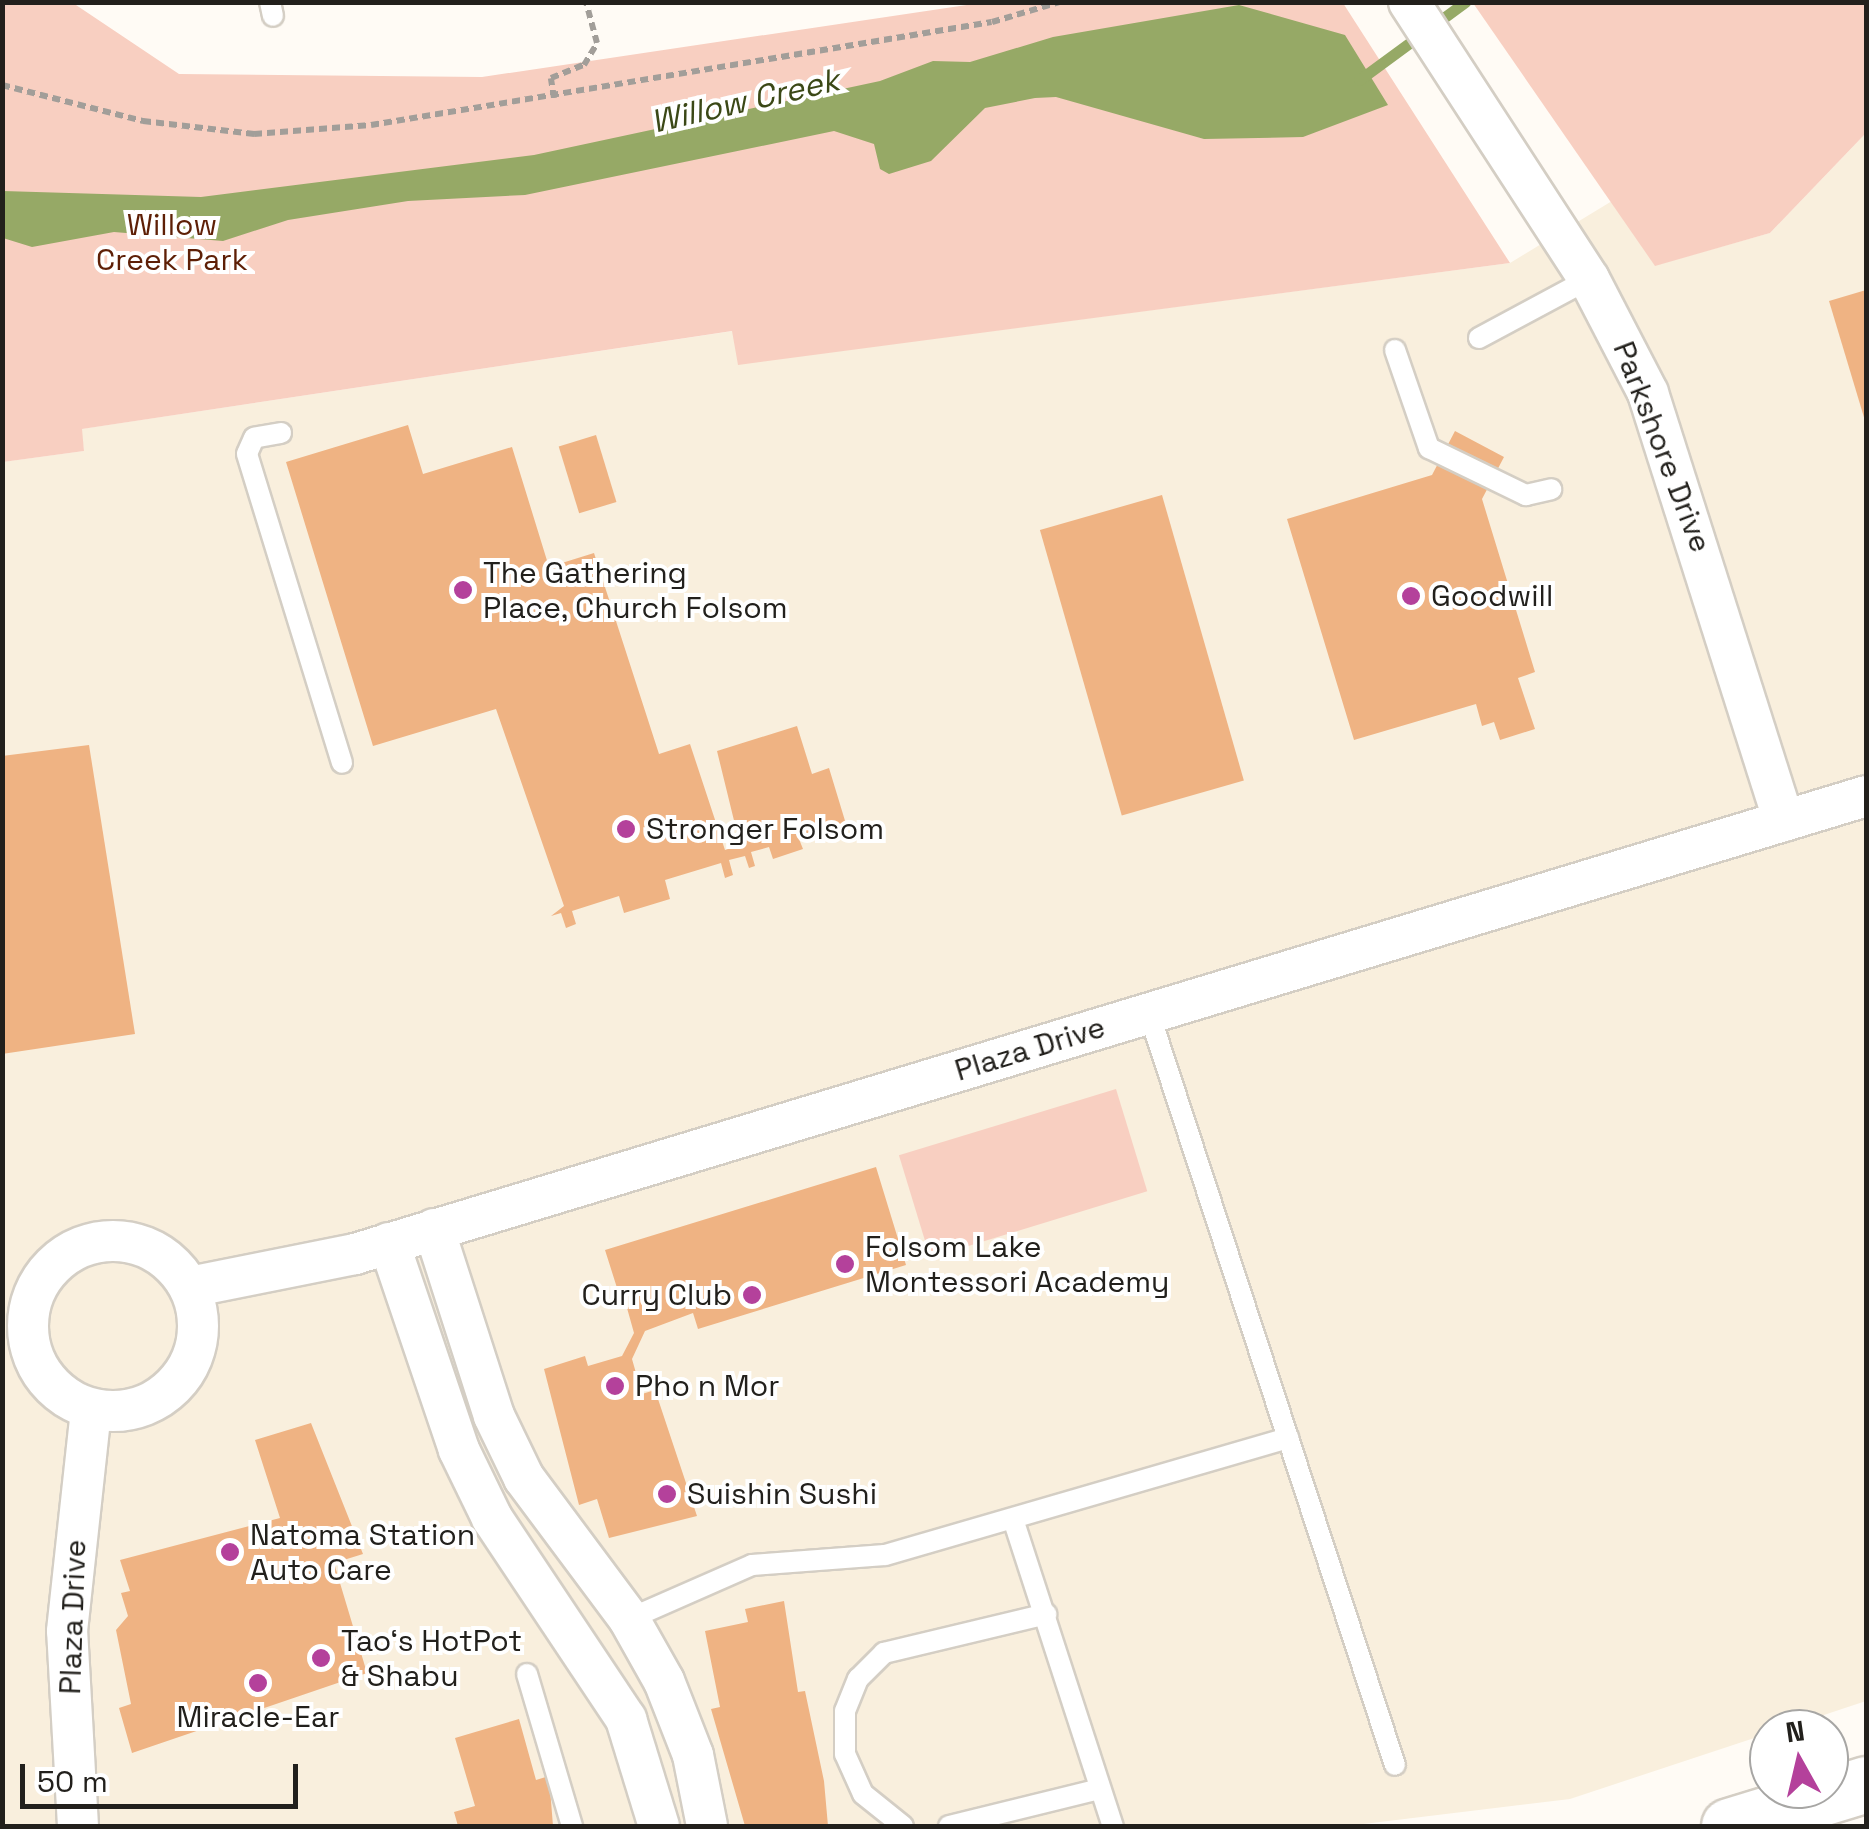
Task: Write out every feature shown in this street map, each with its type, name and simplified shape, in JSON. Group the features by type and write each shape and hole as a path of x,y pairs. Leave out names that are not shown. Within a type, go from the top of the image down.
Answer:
{"main road":[{"path":"1729,1826 1866,1784"}],"street":[{"name":"Parkshore Drive","path":"1409,2 1589,279 1672,457 1784,821"},
{"name":"Plaza Drive","path":"190,1287 434,1229 1866,796"},
{"path":"434,1229 494,1416 524,1478 630,1619 692,1755 707,1826"},
{"path":"122,1240 173,1264 190,1287 198,1314 188,1368 146,1405 91,1408 44,1378 31,1353 30,1303 46,1272 67,1253 122,1240"},
{"path":"389,1242 460,1450 492,1518 626,1720 659,1826"},
{"name":"Plaza Drive","path":"78,1826 67,1632 91,1408"}],"lane":[{"path":"1479,338 1589,279"},
{"path":"1395,350 1429,448 1526,494 1551,489"},
{"path":"281,432 254,438 247,454 342,763"},
{"path":"1149,1013 1395,1766"},
{"path":"630,1619 752,1565 886,1554 1014,1522 1288,1438"},
{"path":"1014,1522 1113,1826"},
{"path":"903,1826 863,1794 844,1754 845,1710 858,1679 884,1653 1046,1614"},
{"path":"527,1674 572,1826"},
{"path":"949,1826 1100,1790"}],"path":[{"path":"554,98 551,78 584,65 597,43 586,2"},
{"path":"2,84 143,121 254,134 554,98 992,22 1060,2"}],"shaded area":[{"path":"1239,5 1345,35 1388,105 1303,137 1204,139 1056,97 1035,98 985,108 931,161 889,174 880,169 874,144 834,131 525,195 408,201 288,220 223,241 114,232 32,247 3,238 3,191 201,197 534,155 880,81 933,61 970,62 1053,37"},
{"path":"1866,133 1866,1701 1842,1709 1749,1709 1749,1740 1570,1799 1347,1826 3,1826 2,462 84,451 81,429 733,331 739,364 1510,263 1612,201 1656,265 1770,233"}],"green space":[{"name":"Willow Creek Park","path":"2,3 73,3 179,74 482,77 980,3 1343,3 1510,263 738,365 732,331 82,429 84,451 3,462"},
{"path":"1473,3 1866,3 1866,133 1770,233 1655,266"},
{"path":"1116,1089 1147,1191 930,1258 899,1155"}],"building":[{"path":"1866,290 1866,424 1829,301"},
{"path":"408,425 423,474 512,447 549,567 594,553 659,754 690,744 725,850 740,845 717,751 797,726 812,774 829,768 846,824 799,839 803,849 773,859 769,847 751,852 755,866 749,868 745,856 729,860 733,875 725,878 721,863 665,880 670,899 624,913 619,896 572,911 576,924 566,928 561,913 551,916 564,906 496,709 373,746 286,462"},
{"name":"Goodwill","path":"1455,431 1504,457 1482,499 1535,672 1518,678 1535,729 1500,740 1494,722 1482,726 1476,704 1354,740 1287,519 1432,475"},
{"path":"596,435 616,502 579,513 559,446"},
{"path":"1162,495 1244,780 1122,816 1040,530"},
{"path":"89,745 135,1034 2,1054 2,756"},
{"path":"876,1167 906,1265 698,1329 693,1313 645,1331 632,1359 642,1394 655,1390 697,1516 609,1538 597,1499 579,1505 544,1369 585,1356 588,1366 622,1356 634,1333 627,1308 637,1304 632,1287 618,1291 605,1250"},
{"path":"311,1423 363,1554 334,1563 367,1673 132,1753 119,1708 131,1704 116,1630 128,1616 121,1593 130,1591 120,1560 280,1518 255,1440"},
{"path":"784,1601 798,1692 805,1691 824,1781 828,1826 745,1826 711,1709 720,1707 705,1631 748,1622 745,1609"},
{"path":"519,1719 536,1780 549,1776 553,1826 458,1826 454,1812 475,1806 455,1738"}],"waterway":[{"name":"Willow Creek","path":"1359,80 1465,2"}],"place":[{"name":"The Gathering Place, Church Folsom","path":"463,590"},
{"name":"Goodwill","path":"1411,596"},
{"name":"Stronger Folsom","path":"626,829"},
{"name":"Folsom Lake Montessori Academy","path":"845,1264"},
{"name":"Curry Club","path":"752,1295"},
{"name":"Pho n Mor","path":"615,1386"},
{"name":"Suishin Sushi","path":"667,1494"},
{"name":"Natoma Station Auto Care","path":"230,1552"},
{"name":"Tao‘s HotPot & Shabu","path":"321,1658"},
{"name":"Miracle-Ear","path":"258,1683"}]}
